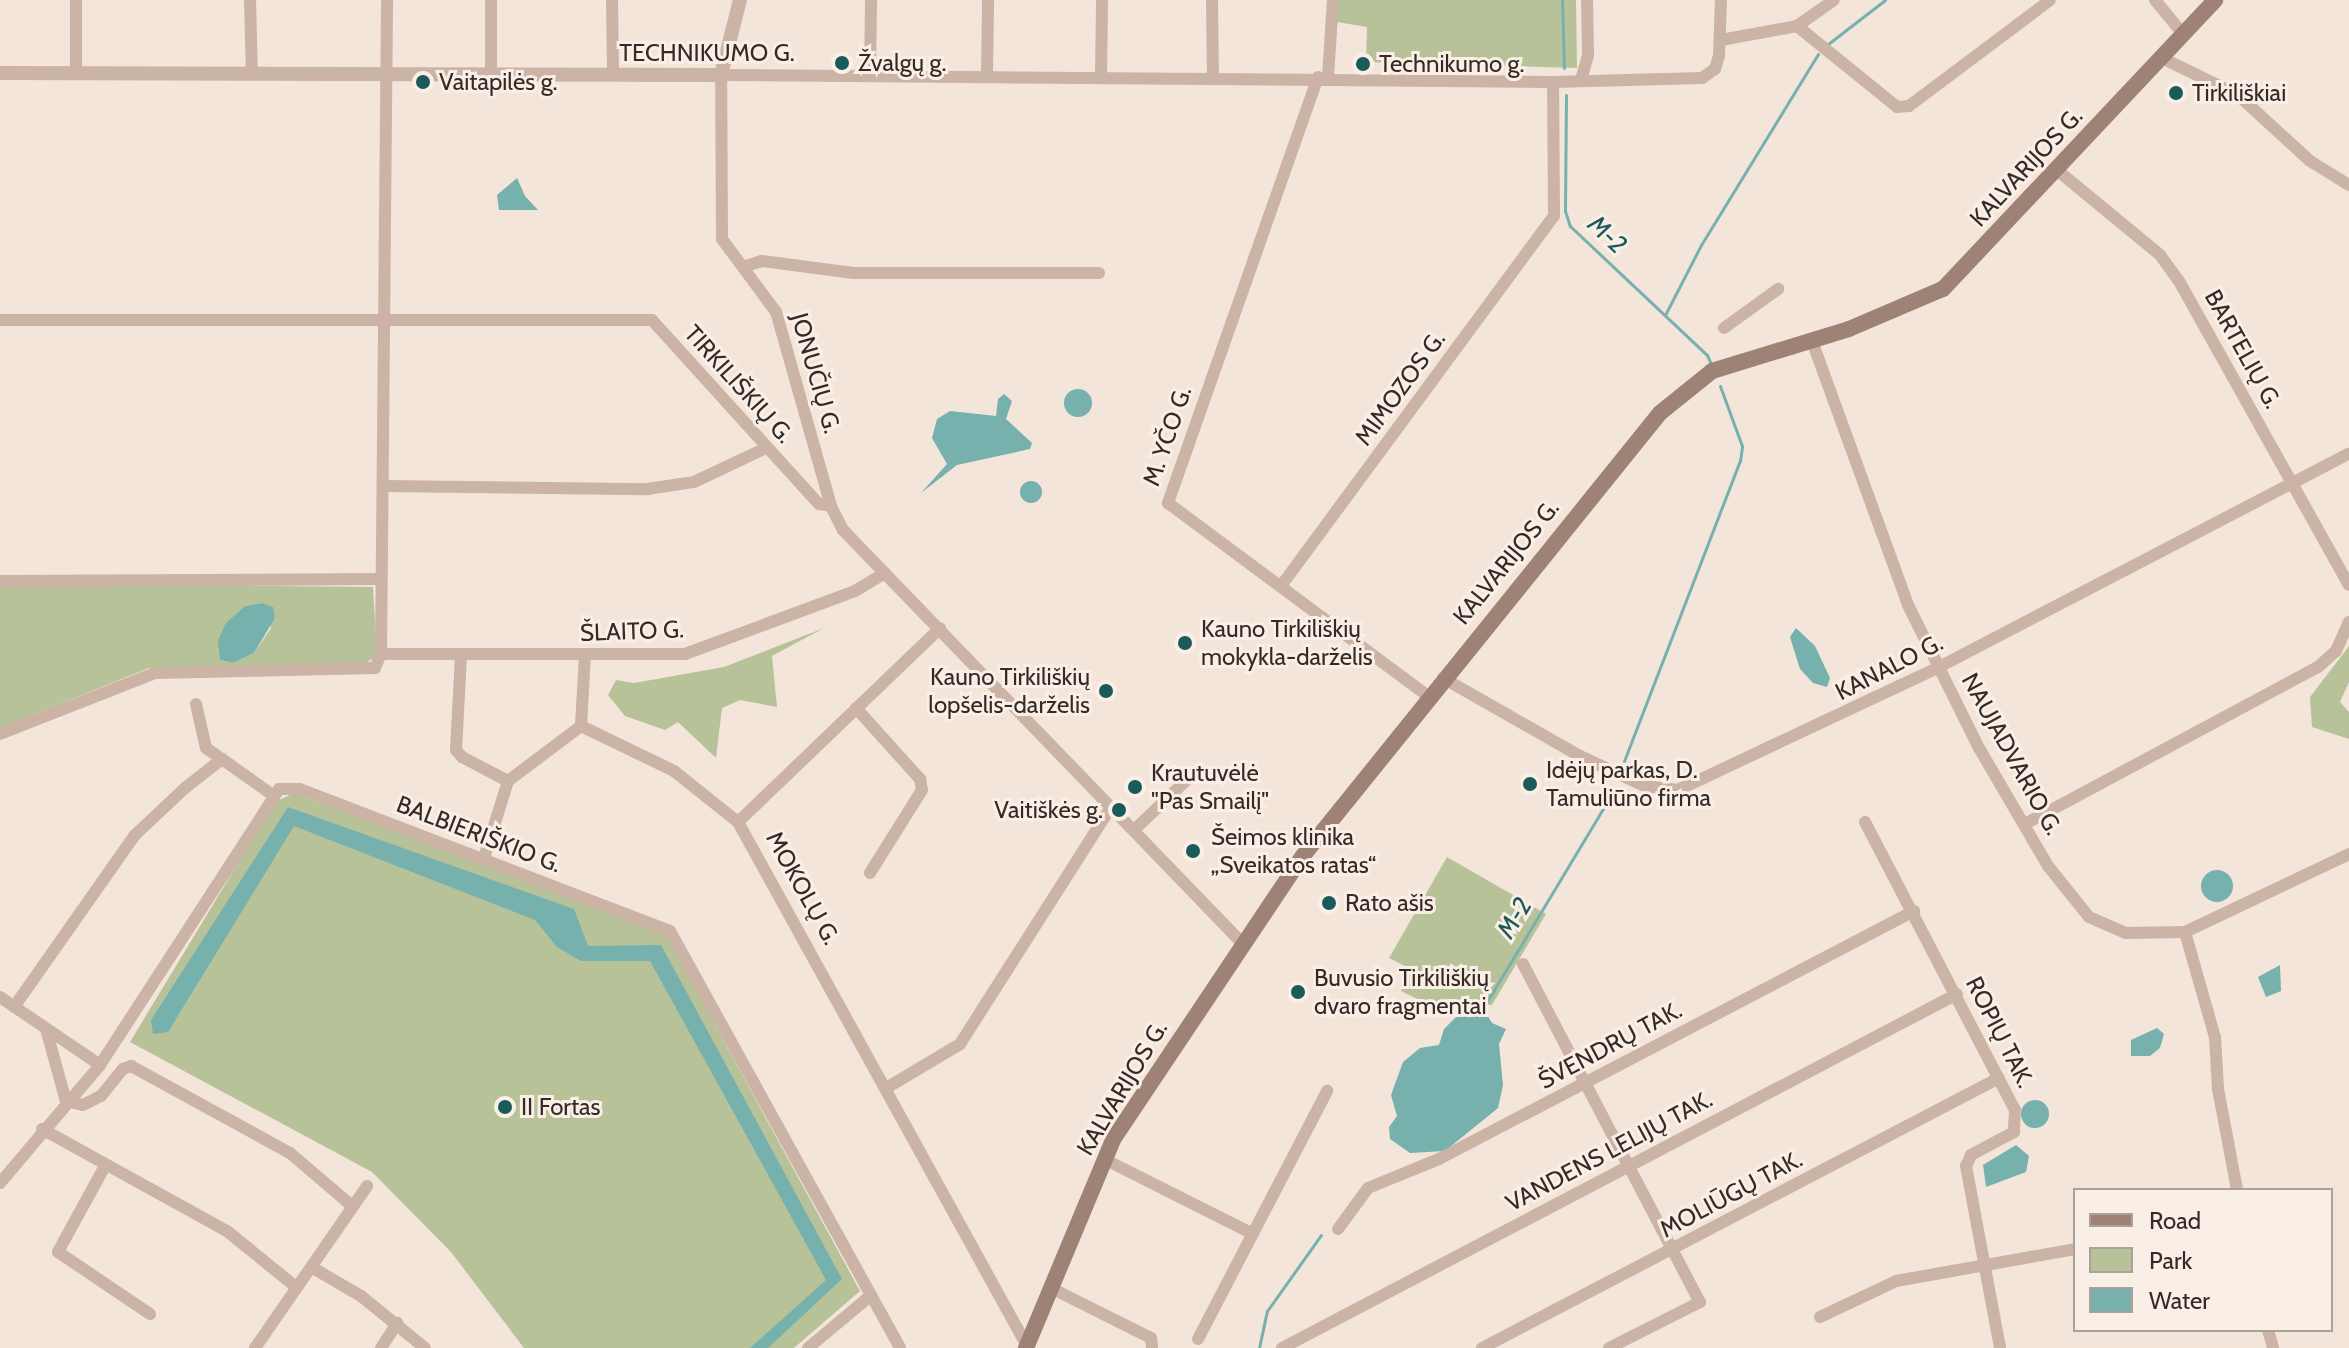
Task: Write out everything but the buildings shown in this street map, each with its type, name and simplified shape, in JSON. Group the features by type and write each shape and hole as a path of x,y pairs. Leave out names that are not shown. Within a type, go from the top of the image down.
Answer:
{"main road":[{"name":"KALVARIJOS G.","path":"1026,1347 1104,1159 1302,857 1428,696 1675,397 1712,371 1812,341 1943,289 2215,0"}],"street":[{"path":"76,0 76,73"},
{"path":"250,0 252,74"},
{"path":"0,734 155,673 375,668 381,654 387,0"},
{"path":"491,0 491,73"},
{"path":"612,0 613,75"},
{"path":"721,75 740,0"},
{"path":"870,75 871,0"},
{"path":"987,76 988,0"},
{"path":"1101,76 1102,0"},
{"path":"1212,0 1213,77"},
{"name":"M. YČO G.","path":"1333,0 1323,77 1168,497 1170,509 1281,586 1428,696"},
{"path":"1581,80 1588,55 1587,0"},
{"path":"1721,0 1721,40 1797,26 1834,0"},
{"path":"1797,26 1897,107 1909,106 2050,0"},
{"path":"2155,0 2183,34"},
{"name":"TECHNIKUMO G.","path":"0,73 1323,77 1553,82 1702,78 1715,69 1721,40"},
{"path":"2162,58 2238,95 2310,161 2349,185"},
{"name":"JONUČIŲ G.","path":"721,75 720,228 726,246 776,312 831,506"},
{"name":"MIMOZOS G.","path":"1281,586 1554,216 1553,82"},
{"name":"BARTELIŲ G.","path":"2057,170 2160,255 2214,340 2349,585"},
{"path":"743,267 762,261 853,273 1099,273"},
{"path":"1724,328 1778,289"},
{"name":"TIRKILIŠKIŲ G.","path":"0,320 652,320 819,504 831,506 843,530 1243,944"},
{"name":"NAUJADVARIO G.","path":"1812,341 1893,570 1939,667 2025,824 2069,897 2089,917 2126,933 2185,932 2349,854"},
{"path":"383,486 647,489 694,482 766,448"},
{"name":"KANALO G.","path":"1443,678 1580,756 1666,791 1708,780 1939,667 2349,454"},
{"name":"ŠLAITO G.","path":"461,655 685,654 855,591 885,573"},
{"path":"0,581 380,579"},
{"path":"2025,824 2318,667 2336,651 2349,622"},
{"path":"738,822 940,628"},
{"path":"381,654 461,655 456,750 508,781"},
{"path":"484,858 508,781 581,726 585,655"},
{"path":"0,1183 42,1129 100,1065 274,796 206,748 196,704"},
{"path":"856,708 920,779 922,790 870,873"},
{"name":"MOKOLŲ G.","path":"581,726 674,771 738,822 888,1087 1026,1347"},
{"path":"14,1007 134,836 222,759"},
{"path":"1134,830 1193,774"},
{"name":"BALBIERIŠKIO G.","path":"274,796 285,786 300,789 670,931 869,1297 900,1348"},
{"path":"888,1087 960,1044 1111,807"},
{"name":"ROPIŲ TAK.","path":"1865,822 1957,994 2018,1122 2014,1132 1971,1155 1966,1166 2000,1348"},
{"name":"ŠVENDRŲ TAK.","path":"1338,1229 1368,1188 1439,1159 1914,911"},
{"path":"2185,932 2215,1037 2218,1089 2237,1188"},
{"path":"1523,964 1700,1302 1609,1348"},
{"name":"VANDENS LELIJŲ TAK.","path":"1282,1348 1957,994"},
{"path":"0,997 100,1065"},
{"path":"46,1029 66,1101"},
{"path":"66,1101 83,1105 101,1096 131,1066 290,1153 352,1206"},
{"name":"MOLIŪGŲ TAK.","path":"1482,1348 1999,1078"},
{"path":"1198,1339 1327,1091"},
{"path":"42,1129 227,1231 296,1287"},
{"path":"1104,1159 1251,1233"},
{"path":"105,1166 58,1252 150,1314"},
{"path":"255,1348 367,1186"},
{"path":"1820,1317 1896,1281 2073,1249"},
{"path":"313,1268 397,1323 425,1348"},
{"path":"1051,1288 1151,1338 1152,1348"},
{"path":"808,1348 869,1297"},
{"path":"381,1348 397,1323"}],"green space":[{"path":"1338,0 1576,0 1577,68 1366,62 1367,27 1337,22"},
{"path":"0,583 373,587 377,656 360,666 149,668 0,728","holes":["262,603 271,628 254,653 233,663 220,660 226,624 245,606"]},
{"path":"824,628 772,656 777,707 740,700 722,708 716,758 678,722 665,730 625,716 608,695 616,680 634,683 724,667"},
{"path":"2349,646 2349,682 2340,702 2349,712 2349,739 2312,727 2310,697"},
{"name":"II Fortas","path":"294,793 666,935 860,1291 794,1348 524,1348 451,1252 372,1172 130,1042 275,802"},
{"path":"1447,857 1546,914 1492,1005 1466,1004 1444,1012 1401,991 1411,969 1389,958"}],"water":[{"path":"517,178 525,196 538,210 499,210 497,195"},
{"path":"1078,389 1088,393 1092,403 1088,413 1078,417 1068,413 1064,403 1068,393"},
{"path":"1004,394 1012,401 1006,419 1032,443 1030,449 957,465 921,493 947,464 932,438 937,419 950,411 996,416 998,399"},
{"path":"1027,481 1035,481 1042,492 1035,503 1027,503 1020,496 1020,488"},
{"path":"262,603 273,607 275,618 254,653 233,663 220,660 218,640 226,623 245,606"},
{"path":"1796,628 1815,646 1830,678 1827,687 1813,683 1800,669 1790,637"},
{"path":"288,807 574,909 588,946 661,945 842,1279 768,1348 750,1348 826,1280 650,961 581,961 557,947 535,920 294,826 168,1032 153,1034 151,1020"},
{"path":"2217,870 2228,875 2233,886 2228,897 2217,902 2206,897 2201,886 2206,875"},
{"path":"2280,965 2281,991 2266,997 2258,977"},
{"path":"1483,1008 1492,1023 1506,1029 1499,1044 1503,1085 1498,1108 1445,1151 1410,1153 1390,1139 1389,1127 1397,1116 1391,1095 1403,1062 1420,1048 1439,1045 1444,1029 1456,1017"},
{"path":"2157,1028 2164,1034 2160,1048 2150,1056 2131,1056 2131,1040"},
{"path":"2035,1100 2045,1104 2049,1114 2045,1124 2035,1128 2025,1124 2021,1114 2025,1104"},
{"path":"2016,1145 2029,1156 2026,1172 1986,1187 1983,1165"}],"waterway":[{"name":"M-2","path":"1562,0 1564,68"},
{"path":"1828,44 1885,0"},
{"path":"1665,315 1701,245 1818,54"},
{"name":"M-2","path":"1566,95 1565,211 1570,226 1707,355 1711,364"},
{"name":"M-2","path":"1624,761 1740,461 1742,446 1720,386"},
{"name":"M-2","path":"1482,1010 1612,794"},
{"path":"1259,1348 1267,1311 1321,1235"}],"place":[{"name":"Žvalgų g.","path":"842,63"},
{"name":"Technikumo g.","path":"1363,64"},
{"name":"Vaitapilės g.","path":"423,82"},
{"name":"Tirkiliškiai","path":"2176,93"},
{"name":"Kauno Tirkiliškių mokykla-darželis","path":"1185,643"},
{"name":"Kauno Tirkiliškių lopšelis-darželis","path":"1106,691"},
{"name":"Idėjų parkas, D. Tamuliūno firma","path":"1530,784"},
{"name":"Krautuvėlė \"Pas Smailį\"","path":"1135,787"},
{"name":"Vaitiškės g.","path":"1119,810"},
{"name":"Šeimos klinika „Sveikatos ratas“","path":"1193,851"},
{"name":"Rato ašis","path":"1329,903"},
{"name":"Buvusio Tirkiliškių dvaro fragmentai","path":"1298,992"},
{"name":"II Fortas","path":"505,1107"}]}
